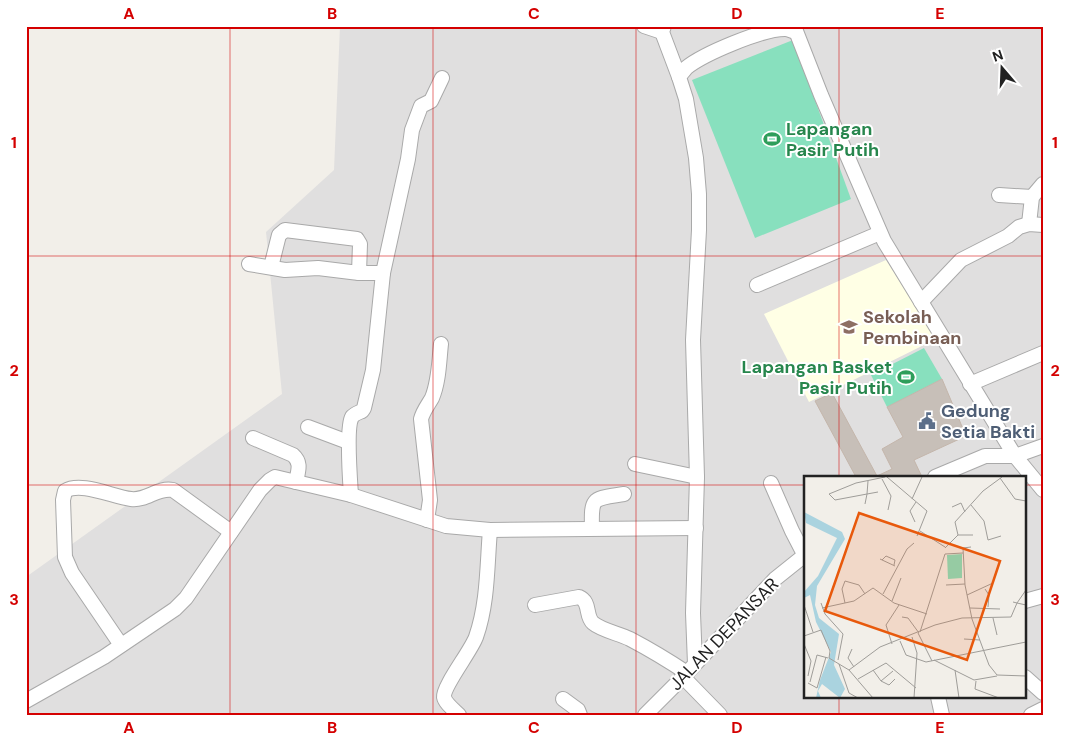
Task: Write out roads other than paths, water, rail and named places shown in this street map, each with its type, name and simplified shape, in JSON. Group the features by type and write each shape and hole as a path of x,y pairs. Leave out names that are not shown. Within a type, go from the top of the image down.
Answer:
{"street":[{"path":"644,26 663,29 686,99 698,176 699,230 693,340 697,477 693,613 689,671"},
{"path":"679,77 696,62 750,37 776,30 795,29 880,233 1015,456 1043,490"},
{"path":"351,494 348,442 352,416 364,408 373,370 383,273 408,159 412,130 420,108 423,104 431,101 442,78"},
{"path":"921,302 962,260 1008,236 1019,227 1036,224 1032,197 1043,184"},
{"path":"998,195 1032,197"},
{"path":"271,267 279,235 286,230 357,239 360,244 360,273"},
{"path":"757,285 880,233"},
{"path":"250,264 285,270 318,268 360,273 383,273"},
{"path":"427,520 430,500 421,419 432,398 437,380 441,344"},
{"path":"970,384 1043,353"},
{"path":"308,427 348,442"},
{"path":"985,456 1003,437"},
{"path":"253,438 293,455 297,459 299,464 296,482"},
{"path":"937,476 985,456 1015,456 1043,446"},
{"path":"635,464 697,477"},
{"path":"26,701 104,657 175,609 186,598 260,490 275,477 351,494 446,526 490,530 696,528"},
{"path":"771,483 804,554"},
{"path":"121,645 72,573 65,557 63,500 65,491 72,488 98,490 126,498 142,500 162,489 173,490 232,532"},
{"path":"592,528 593,503 604,497 624,494"},
{"path":"459,715 445,700 444,695 476,636 484,602 490,530"},
{"name":"JALAN DEPANSAR","path":"648,714 776,579 804,557"},
{"path":"1026,601 1043,596"},
{"path":"535,605 579,597 584,599 592,623 630,639 689,671 720,715"},
{"path":"1026,677 1043,693"},
{"path":"938,698 942,715"},
{"path":"563,699 578,710 580,715"},
{"path":"1031,715 1043,709"}],"place":[{"name":"Lapangan Pasir Putih","path":"772,139"},
{"name":"Sekolah Pembinaan","path":"849,327"},
{"name":"Lapangan Basket Pasir Putih","path":"906,377"},
{"name":"Gedung Setia Bakti","path":"927,421"}]}
